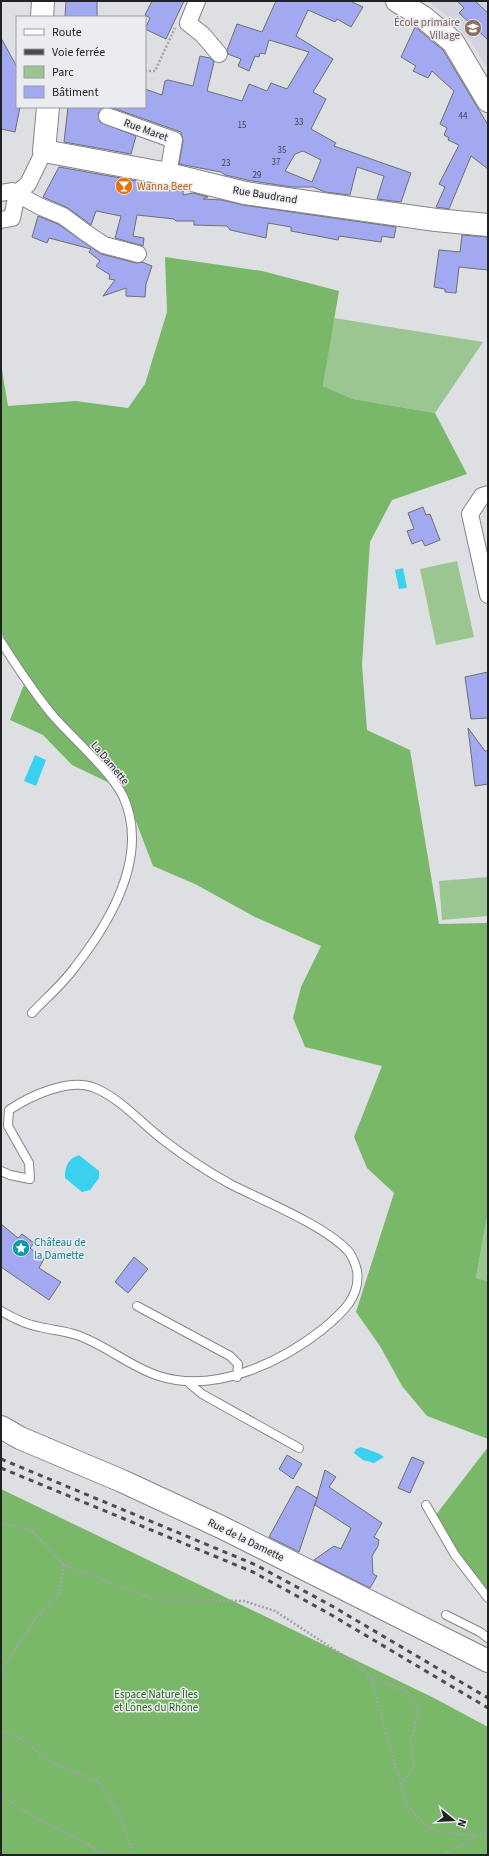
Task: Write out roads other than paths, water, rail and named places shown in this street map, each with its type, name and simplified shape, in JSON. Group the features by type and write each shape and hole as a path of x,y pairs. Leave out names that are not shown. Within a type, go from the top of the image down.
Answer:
{"street":[{"path":"42,16 44,1"},
{"path":"197,1 188,23 203,35 219,54"},
{"path":"397,1 423,17 453,42 488,101"},
{"path":"9,193 28,184 44,151 48,108"},
{"name":"Rue Maret","path":"107,116 174,140 168,174"},
{"name":"Rue Baudrand","path":"44,151 168,174 245,193 436,220 488,225"},
{"path":"1,220 12,218 9,193"},
{"path":"9,193 64,216 104,245 138,254"},
{"path":"488,494 482,496 470,514 488,595"},
{"name":"Rue de la Damette","path":"1,1427 20,1438 122,1481 221,1527 488,1661"}],"lane":[{"name":"La Damette","path":"1,642 34,692 54,717 109,776 122,795 132,827 132,853 125,881 104,928 75,968 32,1013"},
{"path":"1,1171 10,1175 30,1179 29,1163 8,1126 9,1110 23,1100 67,1085 94,1087 124,1106 161,1139 195,1163 224,1180 302,1220 334,1240 350,1253 357,1270 357,1290 343,1312 320,1331 287,1353 237,1377 189,1382 159,1376 76,1334 37,1327 1,1311"},
{"path":"137,1306 230,1356 238,1364 237,1377"},
{"path":"189,1382 202,1394 299,1448"},
{"path":"426,1505 455,1555 488,1598"},
{"path":"446,1615 480,1632 488,1638"}],"water":[{"path":"403,568 407,588 399,589 395,570"},
{"path":"35,755 46,760 36,786 24,781"},
{"path":"79,1155 99,1171 99,1178 90,1190 82,1192 65,1178 69,1161"},
{"path":"361,1447 384,1457 374,1463 363,1460 354,1453 356,1449"}],"railway":[{"path":"1,1459 256,1565 332,1606 488,1698"},
{"path":"1,1468 253,1572 328,1613 488,1708"}],"place":[{"name":"École primaire Village","path":"473,28"},
{"name":"Wanna Beer","path":"124,186"},
{"name":"Château de la Damette","path":"21,1248"}],"park label":[{"name":"Espace Nature Îles et Lônes du Rhône","path":"156,1700"}]}
